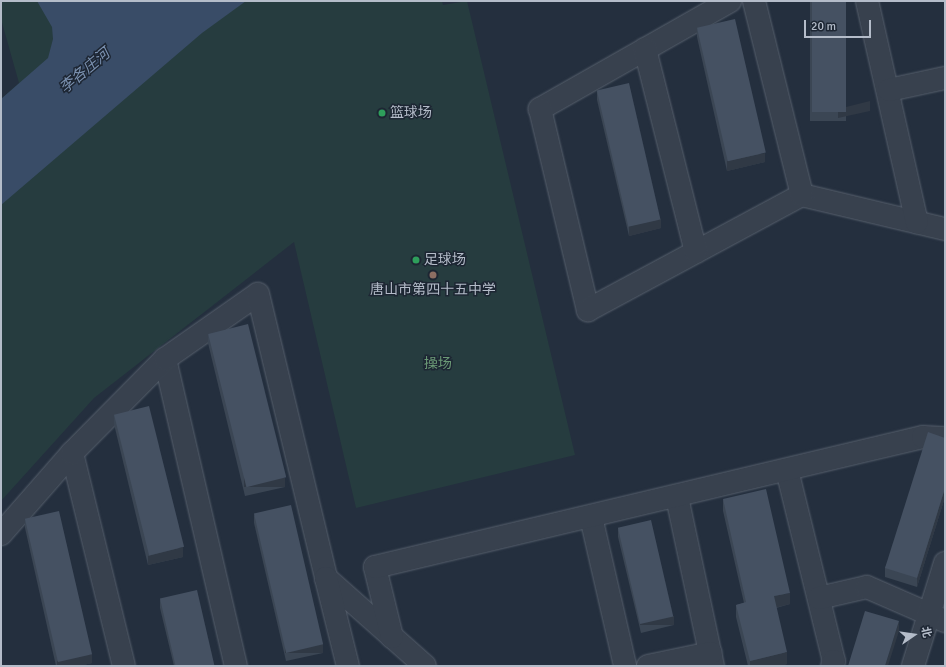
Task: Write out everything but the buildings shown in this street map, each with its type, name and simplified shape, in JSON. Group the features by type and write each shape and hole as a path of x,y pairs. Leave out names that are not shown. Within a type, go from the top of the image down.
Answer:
{"street":[{"path":"730,1 540,109 588,310 802,195 945,229"},
{"path":"754,1 802,195"},
{"path":"867,1 889,90 916,222"},
{"path":"645,49 696,252"},
{"path":"889,90 945,78"},
{"path":"1,534 72,453 165,359 258,294 348,666"},
{"path":"165,359 236,666"},
{"path":"392,637 375,567 923,438 945,438"},
{"path":"72,453 124,666"},
{"path":"787,470 819,598 832,666"},
{"path":"648,666 712,660 677,497"},
{"path":"591,517 626,666"},
{"path":"913,666 937,619 945,564"},
{"path":"326,578 425,666"},
{"path":"819,598 867,587 937,619"}],"green space":[{"name":"操场","path":"1,1 442,1 443,5 467,1 575,455 356,508 294,242 94,398 1,501 1,99 19,83 1,19"}],"water":[{"name":"李各庄河","path":"37,1 246,1 202,33 1,205 1,99 48,58 53,39 52,27"}],"place":[{"name":"篮球场","path":"382,113"},
{"name":"足球场","path":"416,260"},
{"name":"唐山市第四十五中学","path":"433,275"}]}
